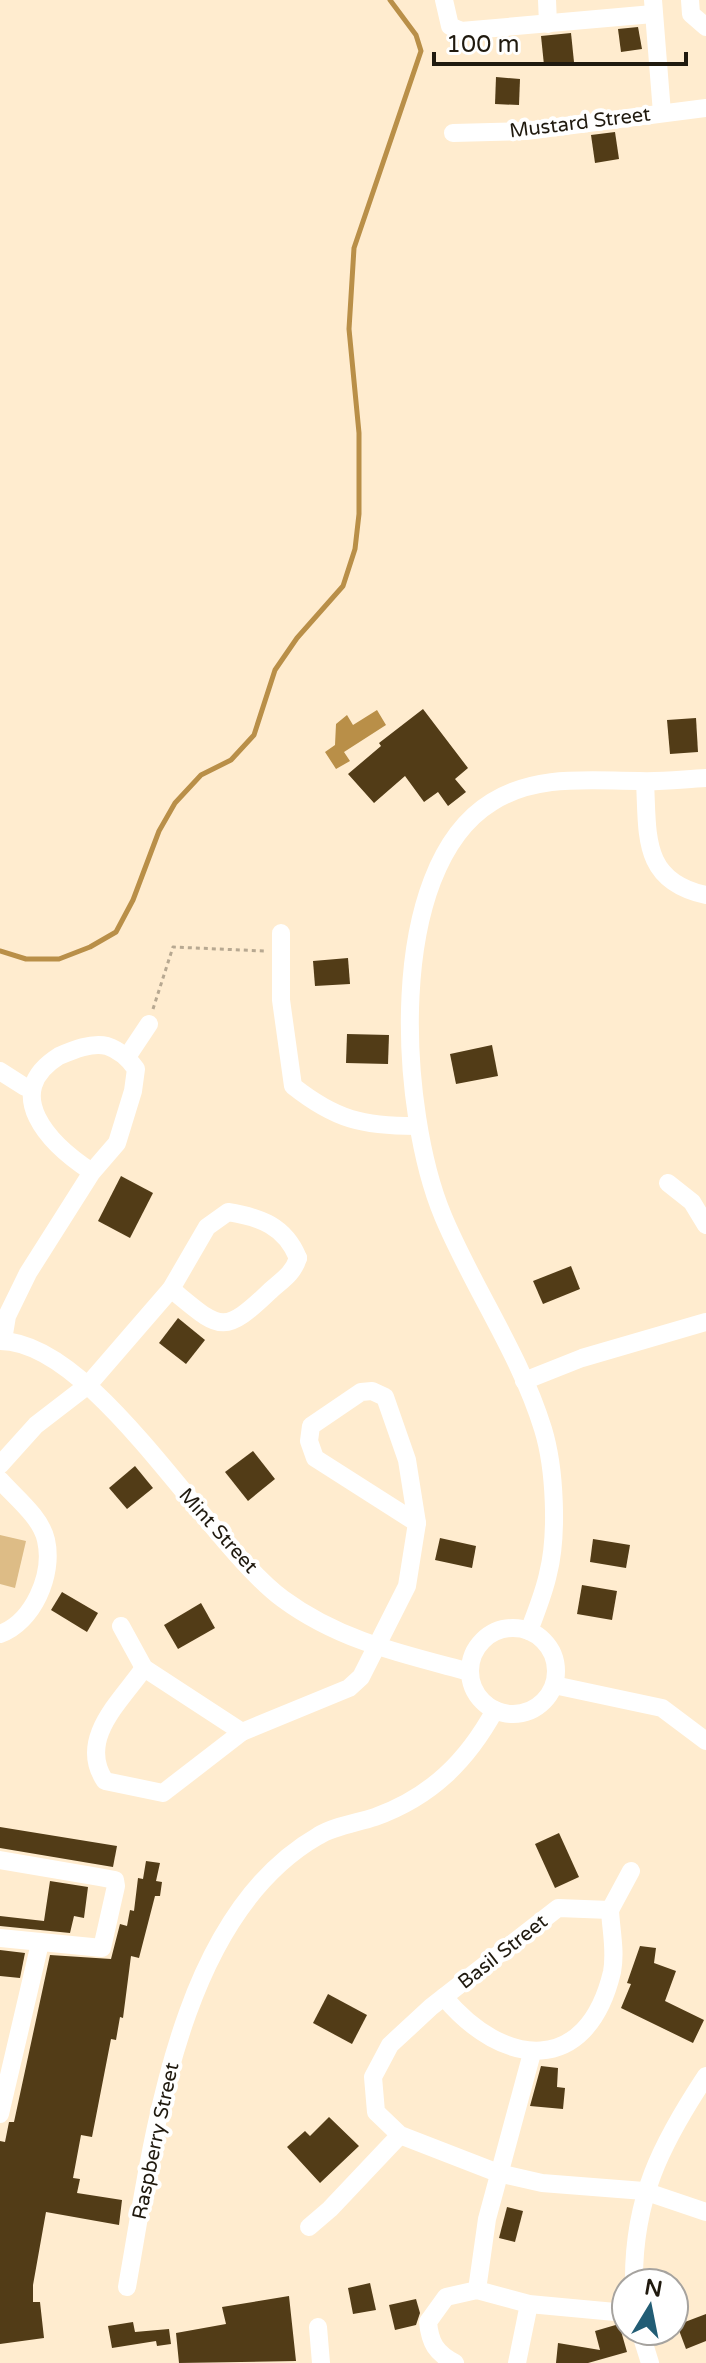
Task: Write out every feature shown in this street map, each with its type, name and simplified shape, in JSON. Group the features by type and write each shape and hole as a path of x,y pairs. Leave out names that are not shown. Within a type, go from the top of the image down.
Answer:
{"street":[{"path":"444,0 450,26 461,31 548,24 653,7 662,113"},
{"path":"547,0 548,24"},
{"path":"690,0 691,14 706,27"},
{"name":"Mustard Street","path":"453,133 526,131 706,108"},
{"path":"529,1631 549,1574 553,1541 544,1430 524,1381 443,1215 416,1126 411,1004 421,917 439,863 460,830 492,802 545,782 645,782 706,778"},
{"path":"645,782 651,854 657,869 669,879 706,895"},
{"path":"281,942 285,1090 345,1119 368,1126 416,1126"},
{"path":"127,1057 149,1024"},
{"path":"2,1340 7,1316 28,1273 92,1172 117,1143 133,1091 136,1069 127,1057 106,1046 77,1048 30,1074 25,1087 25,1108 38,1130 54,1146 92,1172"},
{"path":"0,1071 25,1087"},
{"path":"668,1183 692,1202 706,1225"},
{"path":"0,1465 36,1425 88,1385 171,1289 207,1227 228,1212 257,1217 290,1238 306,1258 243,1318 226,1324 207,1320 171,1289"},
{"path":"524,1381 582,1358 706,1322"},
{"name":"Mint Street","path":"2,1340 40,1351 88,1385 235,1555 282,1598 318,1622 374,1647 470,1672"},
{"path":"144,1668 112,1708 97,1744 95,1765 105,1781 163,1793 242,1732 349,1688 361,1677 407,1586 417,1523 407,1460 385,1397 374,1385 311,1426 309,1441 315,1458 417,1523"},
{"path":"0,1480 33,1515 46,1539 46,1569 36,1602 16,1628 0,1634"},
{"path":"121,1626 144,1668 242,1732"},
{"path":"515,1628 529,1631 549,1648 554,1659 554,1685 541,1704 530,1711 519,1714 495,1710 477,1695 470,1672 478,1645 488,1636 515,1628"},
{"path":"554,1685 662,1708 706,1741"},
{"name":"Raspberry Street","path":"127,2287 165,2079 216,1947 264,1877 319,1835 400,1806 453,1770 470,1753 495,1710"},
{"path":"0,1860 115,1880 102,1948 0,1938"},
{"path":"477,2290 487,2219 532,2053 557,2050 569,2043 588,2023 611,1973 614,1946 610,1910 631,1871"},
{"name":"Basil Street","path":"400,2135 376,2112 373,2077 390,2045 444,1997 558,1908 610,1910"},
{"path":"0,2114 40,1943"},
{"name":"Basil Street","path":"444,1997 465,2022 508,2045 532,2053"},
{"path":"636,2267 644,2191 678,2118 706,2076"},
{"path":"309,2227 338,2202 400,2135 498,2173 542,2183 644,2191 706,2212"},
{"path":"455,2363 430,2342 428,2322 446,2297 477,2290 529,2304 610,2312"},
{"path":"517,2363 529,2304"},
{"path":"318,2327 321,2363"}],"path":[{"path":"149,1024 173,947 281,942"}],"shaded area":[{"path":"377,710 386,725 344,752 350,761 336,769 325,752 335,745 336,724 347,715 353,725"},
{"path":"0,1535 26,1541 15,1588 0,1584"}],"building":[{"path":"638,27 642,49 621,52 618,29"},
{"path":"571,33 574,62 544,65 541,36"},
{"path":"496,77 520,79 519,105 495,104"},
{"path":"615,132 619,159 595,163 591,135"},
{"path":"423,709 468,768 455,779 466,792 448,806 438,792 424,802 405,776 374,803 348,774 381,746 379,743"},
{"path":"696,718 698,752 670,754 667,720"},
{"path":"348,958 350,984 315,986 313,961"},
{"path":"347,1034 389,1035 388,1064 346,1063"},
{"path":"492,1045 498,1076 456,1084 450,1054"},
{"path":"121,1176 153,1193 130,1238 98,1221"},
{"path":"571,1266 580,1289 543,1304 533,1281"},
{"path":"178,1318 205,1340 186,1364 159,1343"},
{"path":"253,1451 275,1479 248,1501 225,1472"},
{"path":"135,1466 153,1488 127,1509 109,1488"},
{"path":"440,1538 476,1546 472,1568 435,1560"},
{"path":"593,1539 630,1545 626,1568 590,1562"},
{"path":"582,1585 617,1591 612,1620 577,1614"},
{"path":"62,1592 98,1613 87,1632 51,1610"},
{"path":"201,1603 215,1628 178,1649 164,1625"},
{"path":"0,1827 117,1846 113,1867 0,1848"},
{"path":"559,1833 579,1877 555,1888 535,1844"},
{"path":"146,1861 160,1863 156,1881 162,1882 160,1896 155,1896 139,1958 131,1956 123,2018 120,2017 116,2040 111,2039 92,2137 81,2135 73,2178 80,2179 77,2193 122,2200 119,2225 46,2212 33,2285 33,2302 40,2302 44,2338 0,2344 0,2141 5,2142 9,2122 14,2122 50,1955 111,1959 120,1924 127,1926 130,1910 134,1911 138,1878 143,1879"},
{"path":"50,1881 88,1887 84,1918 74,1916 70,1933 0,1926 0,1916 44,1921"},
{"path":"640,1946 656,1948 654,1963 676,1971 665,2001 704,2020 693,2043 621,2008 631,1984 627,1983"},
{"path":"0,1950 25,1953 20,1978 0,1976"},
{"path":"328,1994 367,2015 352,2044 313,2023"},
{"path":"541,2066 558,2068 557,2087 565,2088 563,2109 530,2106"},
{"path":"329,2117 359,2146 320,2183 287,2147 305,2131 310,2136"},
{"path":"507,2207 523,2211 515,2242 499,2238"},
{"path":"370,2283 376,2310 353,2314 348,2288"},
{"path":"289,2296 296,2361 179,2363 176,2333 226,2324 222,2307"},
{"path":"416,2299 420,2313 416,2325 395,2330 389,2305"},
{"path":"706,2314 706,2341 686,2349 690,2347 690,2320"},
{"path":"133,2322 135,2332 169,2329 171,2344 157,2346 156,2341 112,2348 108,2326"},
{"path":"610,2327 610,2347 626,2347 627,2352 588,2363 556,2363 558,2343 600,2350 595,2331"}],"waterway":[{"path":"0,951 26,959 59,959 90,947 116,932 133,900 159,831 175,803 201,775 231,760 254,735 275,670 297,638 343,586 355,549 359,514 359,433 349,329 354,248 421,51 416,35 390,0"}]}
